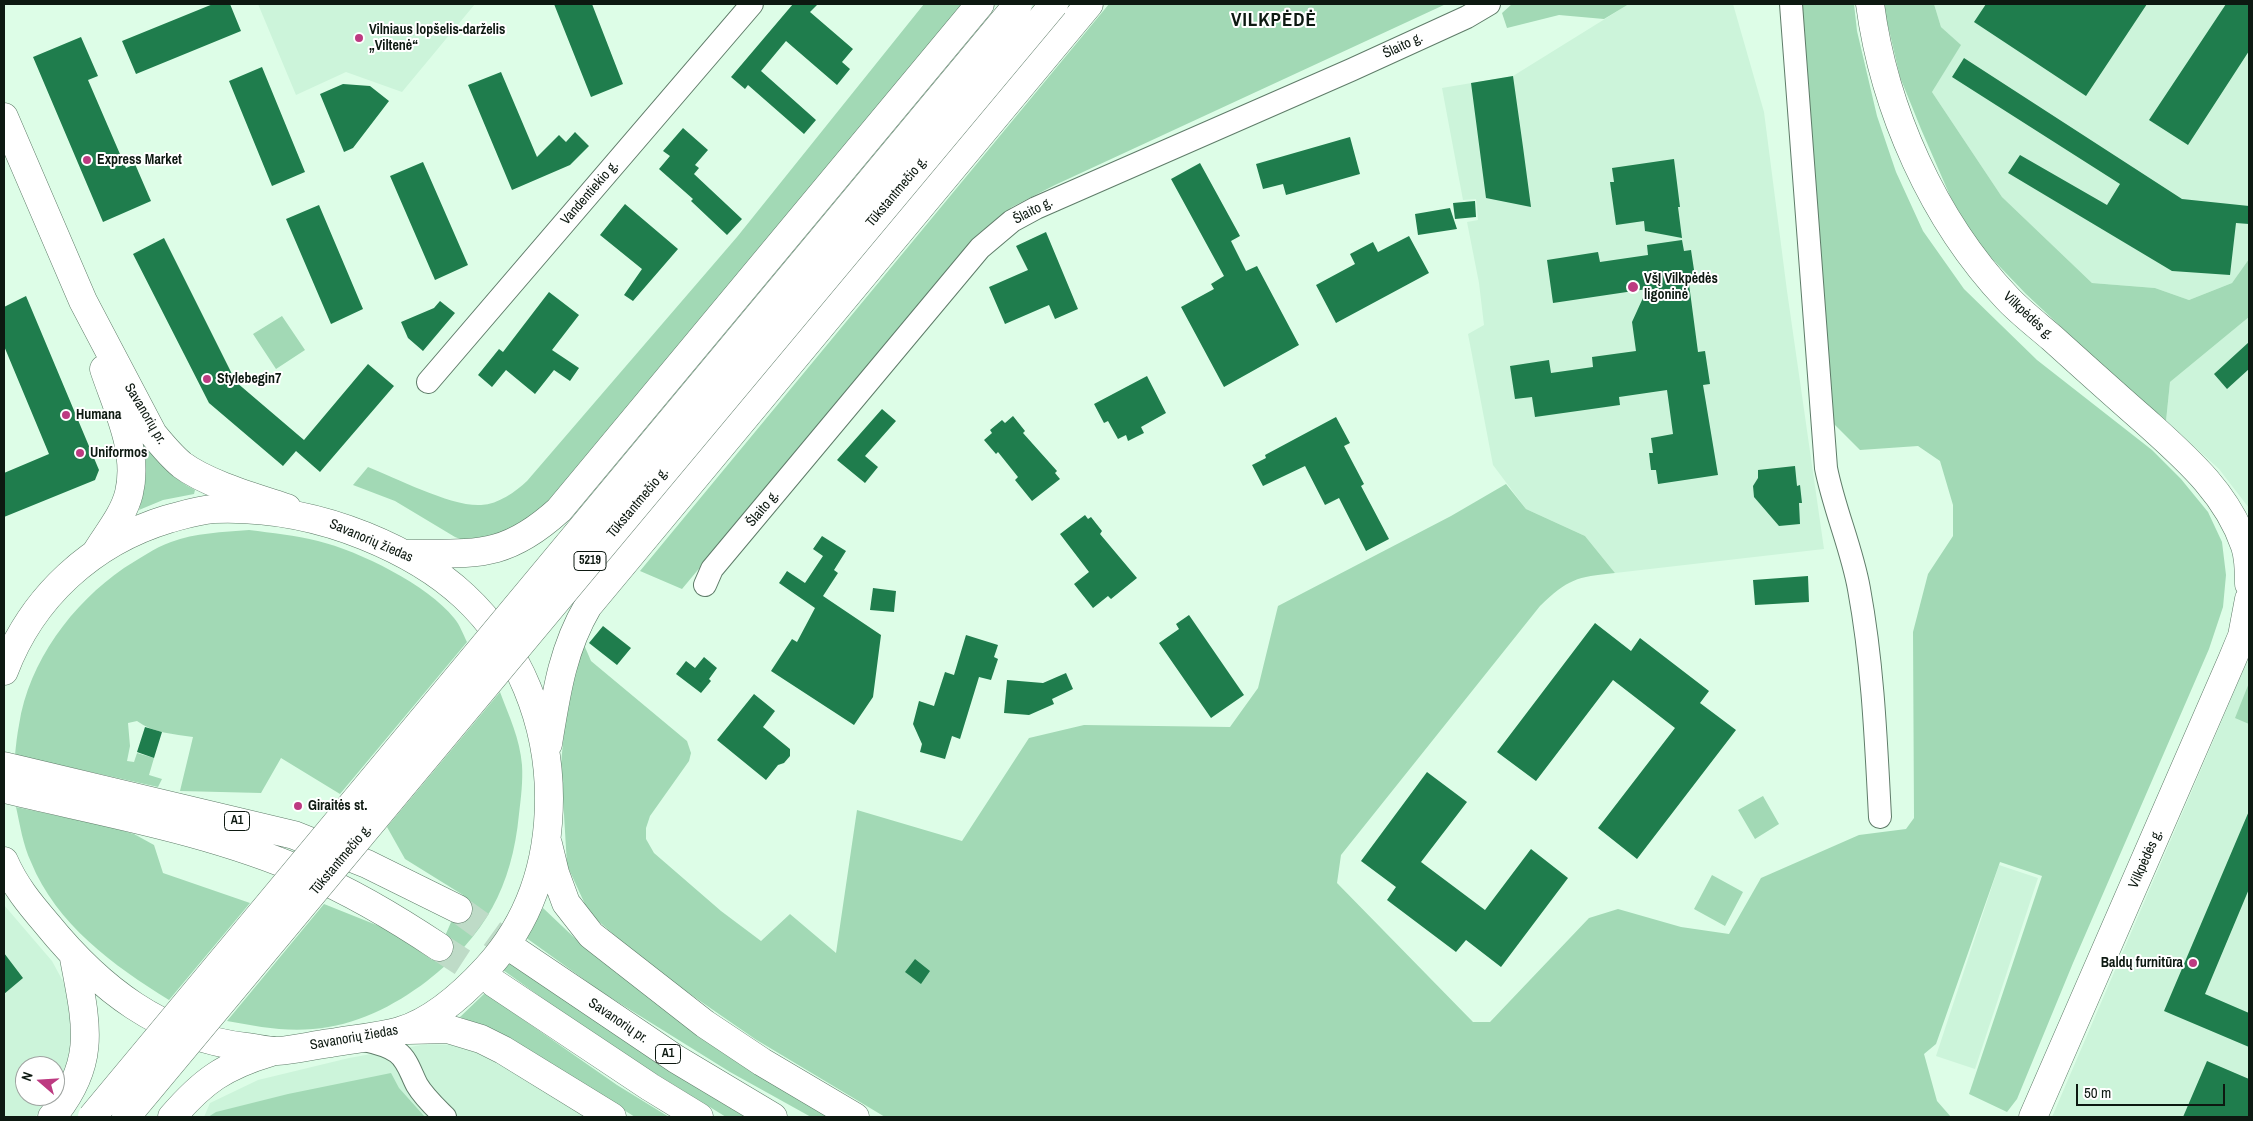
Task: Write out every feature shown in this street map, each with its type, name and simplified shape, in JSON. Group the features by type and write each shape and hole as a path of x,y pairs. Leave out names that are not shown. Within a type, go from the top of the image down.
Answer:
{"main road":[{"path":"408,554 472,554 503,547 533,532 559,510 980,4"},
{"name":"Tūkstantmečio g.","path":"92,1117 1018,4"},
{"name":"Tūkstantmečio g.","path":"126,1117 1054,4"},
{"path":"546,758 558,678 568,646 588,606 1090,4"},
{"name":"Vilkpėdės g.","path":"1870,4 1892,98 1908,144 1926,183 1948,222 2007,298 2158,433 2213,486 2229,511 2246,548 2249,584"},
{"name":"Savanorių pr.","path":"4,117 83,301 153,434 183,466 224,485 326,522"},
{"name":"Savanorių pr.","path":"83,301 101,362 126,433 130,455 131,476 128,494 117,519 97,551"},
{"name":"Savanorių žiedas","path":"4,672 27,625 73,570 97,551 156,523 212,509 255,511 326,522 408,554 438,574 466,598 490,625 506,648 527,688 539,722 546,758 549,789 548,842 536,885 523,917 498,956 476,979 440,1010 402,1030 360,1039 277,1051 222,1043 150,1016 127,1003 74,958 7,873"},
{"name":"Vilkpėdės g.","path":"2033,1117 2232,660 2242,636 2249,599"},
{"path":"4,648 27,625"},
{"name":"A1","path":"4,766 294,835 367,864 458,910"},
{"name":"A1","path":"4,789 177,829 264,856 308,873 356,896 395,918 439,947"},
{"path":"548,842 555,874 566,903 591,935 705,1024 762,1062 855,1117"},
{"name":"Savanorių pr.","path":"516,951 676,1059 773,1117"},
{"path":"52,1117 68,1098 80,1072 84,1057 85,1022 74,958"},
{"path":"494,983 650,1087 699,1117"},
{"path":"402,1030 440,1028 455,1030 481,1039 503,1050 612,1117"},
{"path":"172,1117 196,1090 213,1077 234,1065 277,1051"}],"street":[{"name":"Vandentiekio g.","path":"428,382 752,4"},
{"name":"Šlaito g.","path":"705,585 712,569 980,248 1012,221 1036,208 1351,70 1467,17 1489,4"},
{"path":"1791,4 1826,468 1832,500 1859,587 1876,725 1880,817"},
{"path":"411,1070 412,1050 419,1039 455,1030"},
{"path":"360,1039 387,1046 399,1053 411,1070 417,1085 445,1117"}],"shaded area":[{"name":"Vilniaus lopšelis-darželis „Viltenė“","path":"258,4 475,4 402,92 346,72 296,95"},
{"path":"924,4 964,4 554,501 515,533 468,542 455,537 395,501 353,485 368,467 440,497 481,505 500,500 527,481 737,237"},
{"path":"1109,4 1446,4 1055,185 1012,207 977,235 682,589 640,571"},
{"path":"1512,4 1629,4 1604,19 1559,15 1507,28 1502,13"},
{"name":"VšĮ Vilkpėdės ligoninė","path":"1629,4 1733,4 1764,112 1787,291 1824,549 1615,573 1585,536 1526,509 1493,465 1468,334 1484,325 1479,283 1467,222 1478,220 1476,199 1463,200 1442,88 1513,76"},
{"path":"1801,4 1854,4 1857,31 1877,116 1896,172 1923,231 1964,289 2037,360 2152,450 2181,479 2208,512 2222,542 2226,575 2223,607 2209,649 2073,963 2017,1099 2007,1112 1969,1094 2042,876 2000,862 1936,1044 1924,1054 1937,1101 1951,1117 885,1117 755,1039 649,965 589,913 567,865 561,764 568,689 580,651 586,639 585,647 591,661 687,741 691,753 689,761 650,816 646,828 646,839 654,853 721,911 761,941 790,914 836,953 857,810 962,841 1029,738 1084,725 1230,727 1258,688 1278,606 1451,516 1506,484 1526,509 1585,536 1615,573 1591,576 1573,581 1558,590 1540,606 1341,855 1337,883 1473,1022 1490,1022 1589,918 1618,909 1681,927 1729,934 1761,878 1859,835 1906,829 1914,818 1913,632 1928,574 1953,536 1953,505 1940,461 1918,446 1860,450 1834,424"},
{"path":"1883,4 1934,4 1941,27 1961,45 1932,92 2002,197 2092,283 2155,288 2189,300 2232,283 2249,259 2249,317 2170,382 2166,421 2106,369 2026,294 1978,244 1951,198 1900,77"},
{"path":"1934,4 2249,4 2249,259 2232,283 2189,300 2155,288 2092,283 2002,197 1932,92 1960,45 1941,27"},
{"path":"282,316 305,350 276,369 253,334"},
{"path":"2249,317 2249,508 2219,469 2166,421 2170,382"},
{"path":"144,443 167,470 195,490 194,494 163,500 139,510 146,477"},
{"path":"249,530 318,541 353,553 392,571 428,593 442,606 456,621 467,642 340,794 281,758 261,793 180,791 193,737 157,731 137,721 128,723 130,746 127,761 134,762 137,753 154,758 149,775 162,779 158,787 15,755 24,701 32,679 56,636 87,599 124,568 165,544 199,535"},
{"path":"2249,656 2249,1117 2052,1117 2218,730"},
{"path":"2249,683 2249,724 2235,718"},
{"path":"500,692 517,737 521,755 521,796 510,865 492,908 480,928 447,964 427,981 401,999 359,1019 329,1027 302,1030 270,1028 227,1021 324,904 389,930 432,960 463,895 405,859 387,827"},
{"path":"1763,796 1779,824 1755,839 1738,810"},
{"path":"16,807 134,834 154,845 163,873 250,903 169,1000 108,958 71,924 55,905 28,855"},
{"path":"1999,865 2038,878 1975,1069 1936,1056"},
{"path":"1712,875 1743,892 1725,926 1694,909"},
{"path":"4,905 52,961 65,985 72,1022 71,1053 65,1070 65,1056 15,1056 15,1106 43,1106 35,1117 4,1117"},
{"path":"543,908 581,944 831,1117 811,1117 730,1072 600,991 525,937"},
{"path":"510,960 751,1117 726,1117 601,1040 503,970"},
{"path":"485,993 617,1085 669,1117 635,1117 508,1037 460,1017"},
{"path":"427,1044 451,1045 488,1056 593,1117 204,1117 210,1103 258,1080 349,1058"},
{"path":"391,1073 399,1088 425,1117 208,1117 216,1112 288,1094"}],"building":[{"path":"213,4 230,4 241,31 136,74 122,41"},
{"path":"554,4 592,4 623,84 591,97"},
{"path":"793,4 818,4 810,12 853,49 842,62 850,69 837,85 786,41 761,71 816,120 804,134 748,85 745,89 731,77"},
{"path":"1986,4 2147,4 2086,96 1974,22"},
{"path":"2226,4 2249,4 2249,51 2188,145 2149,120"},
{"path":"81,37 98,76 88,80 126,168 135,164 151,201 103,222 33,57"},
{"path":"1964,58 2182,199 2249,206 2249,224 2236,223 2230,275 2172,271 2008,173 2020,155 2107,205 2120,184 1952,77"},
{"path":"262,67 305,172 272,186 229,81"},
{"path":"501,72 537,157 559,135 566,142 575,132 589,146 570,165 512,190 468,85"},
{"path":"1513,76 1531,207 1486,198 1471,83"},
{"path":"343,84 370,86 389,101 353,148 344,152 320,94"},
{"path":"683,128 708,150 695,165 699,168 694,174 742,219 727,235 691,201 693,199 659,169 670,156 663,151"},
{"path":"1350,137 1360,174 1286,195 1283,184 1263,189 1256,164"},
{"path":"1674,159 1682,238 1645,231 1644,221 1616,225 1610,182 1614,182 1612,168"},
{"path":"423,162 468,265 435,280 390,176"},
{"path":"1200,163 1240,236 1231,241 1246,271 1257,266 1299,345 1224,387 1181,307 1214,289 1211,284 1224,276 1171,179"},
{"path":"1475,201 1476,217 1455,219 1453,203"},
{"path":"625,204 678,249 633,301 624,295 642,269 600,235"},
{"path":"319,205 363,309 331,324 286,219"},
{"path":"1450,208 1457,229 1418,235 1415,214"},
{"path":"1046,232 1078,309 1055,319 1049,305 1005,324 989,287 1028,270 1016,246"},
{"path":"1409,236 1429,273 1336,323 1316,285 1355,264 1350,254 1373,242 1378,252"},
{"path":"164,238 236,382 304,440 368,364 394,386 320,472 296,451 283,466 209,403 133,254"},
{"path":"1682,240 1684,251 1691,250 1696,283 1689,284 1698,352 1705,351 1710,384 1703,385 1718,475 1658,484 1656,470 1651,470 1649,453 1653,453 1651,438 1673,434 1667,390 1619,397 1620,405 1535,417 1532,397 1515,399 1510,366 1549,360 1551,373 1593,367 1592,357 1636,351 1632,322 1647,289 1553,303 1547,260 1598,252 1600,262 1648,255 1647,245"},
{"path":"549,292 579,315 552,350 579,368 570,381 554,370 535,394 506,370 492,387 478,375 499,349 503,352"},
{"path":"26,296 99,470 95,480 4,517 4,473 49,454 4,346 4,307"},
{"path":"440,301 455,313 423,351 408,338 401,322 434,308"},
{"path":"2249,342 2249,369 2227,389 2214,374"},
{"path":"1147,376 1166,413 1141,427 1144,433 1128,441 1126,435 1118,439 1108,421 1104,423 1094,404"},
{"path":"882,409 896,421 865,456 878,467 865,483 837,460"},
{"path":"1013,416 1025,431 1023,433 1057,471 1055,473 1060,479 1032,501 1015,480 1018,477 998,452 996,454 984,440 992,433 990,430 1002,420 1005,423"},
{"path":"1336,417 1350,443 1344,446 1364,484 1361,486 1389,539 1366,551 1339,498 1325,505 1305,466 1263,486 1252,465 1266,458 1265,455"},
{"path":"1795,466 1797,486 1800,485 1802,503 1799,503 1800,524 1779,526 1754,497 1753,486 1758,478 1758,470"},
{"path":"1085,515 1088,519 1091,517 1102,531 1100,534 1137,578 1111,599 1108,596 1093,608 1074,584 1089,572 1060,534"},
{"path":"822,536 846,551 834,570 838,573 823,596 881,635 873,697 854,725 771,671 792,639 797,642 815,608 779,583 787,571 805,583 823,556 813,549"},
{"path":"1808,576 1809,602 1755,605 1753,580"},
{"path":"873,588 896,591 894,612 870,610"},
{"path":"1189,615 1244,695 1211,718 1159,643 1179,629 1176,624"},
{"path":"1595,623 1631,651 1640,638 1709,691 1700,703 1736,730 1637,859 1598,828 1675,728 1613,680 1536,781 1497,752"},
{"path":"603,626 631,648 617,665 589,643"},
{"path":"966,635 998,645 994,657 998,659 991,680 979,677 960,739 952,736 945,759 920,752 922,744 913,724 919,701 934,706 945,672 954,675"},
{"path":"704,657 717,668 709,679 711,681 701,693 676,674 686,661 695,668"},
{"path":"1066,673 1073,689 1052,699 1054,704 1029,715 1004,713 1007,680 1043,683"},
{"path":"754,694 775,711 763,727 790,749 790,756 784,763 778,765 766,780 717,740"},
{"path":"145,727 162,732 154,758 137,752"},
{"path":"1427,772 1467,802 1421,862 1485,910 1531,849 1568,878 1501,967 1466,940 1456,952 1387,900 1396,887 1361,861"},
{"path":"2249,811 2249,889 2205,994 2249,1013 2249,1047 2164,1011"},
{"path":"4,953 23,978 4,994"},
{"path":"915,959 930,971 921,984 905,972"},
{"path":"2207,1061 2249,1079 2249,1117 2183,1117"}],"tunnel":[{"path":"458,909 516,951"},
{"path":"439,947 494,983"}],"place":[{"name":"Vilniaus lopšelis-darželis „Viltenė“","path":"359,38"},
{"name":"Express Market","path":"87,160"},
{"name":"VšĮ Vilkpėdės ligoninė","path":"1633,287"},
{"name":"Stylebegin7","path":"207,379"},
{"name":"Humana","path":"66,415"},
{"name":"Uniformos","path":"80,453"},
{"name":"Giraitės st.","path":"298,806"},
{"name":"Baldų furnitūra","path":"2193,963"}],"district":[{"name":"VILKPĖDĖ","path":"1274,21"}]}
